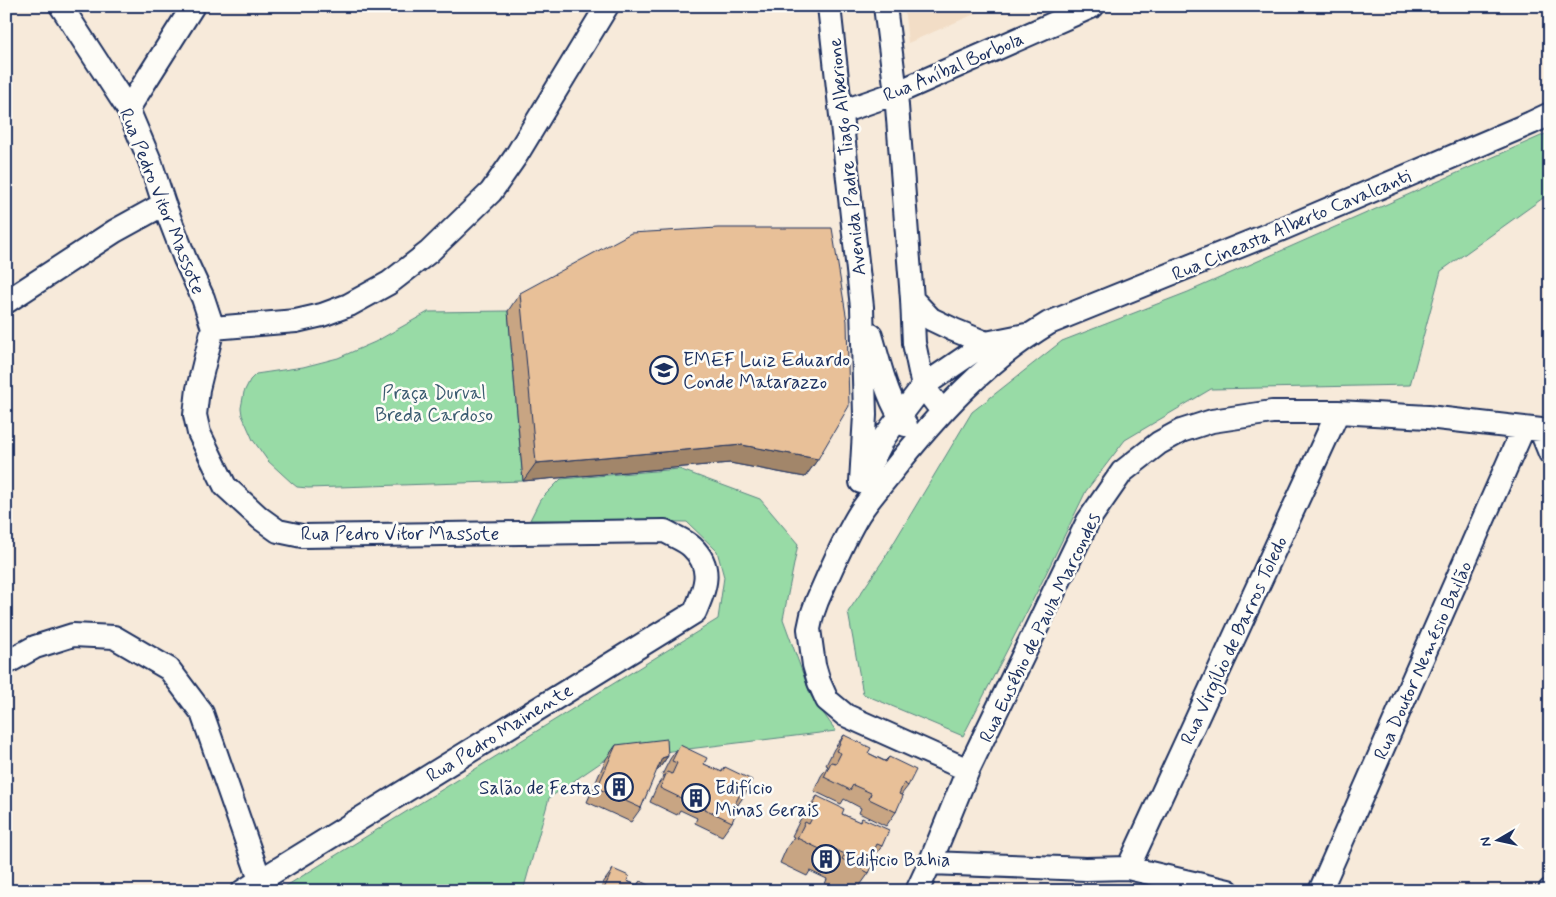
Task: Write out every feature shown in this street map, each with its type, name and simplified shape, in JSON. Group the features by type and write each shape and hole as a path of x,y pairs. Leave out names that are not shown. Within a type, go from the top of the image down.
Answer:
{"street":[{"name":"Rua Pedro Vitor Massote","path":"61,6 128,109 150,161 164,204 185,259 203,298 213,328 198,389 195,415 199,433 225,486 260,518 278,531 302,536 664,532 692,546"},
{"path":"128,109 193,6"},
{"path":"213,328 296,320 322,315 349,305 389,283 429,252 491,192 516,156 607,6"},
{"name":"Avenida Padre Tiago Alberione","path":"829,6 862,307 865,415 861,482"},
{"path":"885,6 896,93 914,343 924,386 942,411"},
{"name":"Rua Aníbal Borbola","path":"841,112 896,93 1093,6"},
{"name":"Rua Cineasta Alberto Cavalcanti","path":"968,770 845,715 827,700 814,665 810,629 816,601 856,518 942,411 999,357 1049,323 1282,229 1550,114"},
{"path":"6,302 115,231 164,204"},
{"path":"912,299 931,319 986,343"},
{"name":"Avenida Padre Tiago Alberione","path":"862,307 886,383 899,416 917,440"},
{"name":"Rua Cineasta Alberto Cavalcanti","path":"856,518 861,482 885,436 924,386 986,343 1032,334"},
{"name":"Rua Eusébio de Paula Marcondes","path":"917,891 968,770 1088,521 1122,472 1159,443 1181,432 1212,421 1272,412 1338,412 1428,417 1538,431"},
{"name":"Rua Virgílio de Barros Toledo","path":"1128,868 1338,412"},
{"path":"1538,431 1550,454"},
{"name":"Rua Doutor Nemésio Bailão","path":"1320,891 1538,431"},
{"name":"Rua Pedro Mainente","path":"252,885 694,612 705,589 706,567 692,546"},
{"path":"6,662 35,648 73,635 114,636 169,669 202,713 252,885"},
{"path":"930,863 1128,868 1228,891"}],"shaded area":[{"path":"904,6 993,6 908,43"}],"green space":[{"path":"1550,132 1550,193 1441,271 1410,385 1211,389 1125,440 1086,491 1039,588 963,736 863,694 848,612 884,559 972,412 1062,341 1188,292"},
{"name":"Praça Durval Breda Cardoso","path":"508,311 523,481 297,487 268,461 253,440 242,415 241,408 244,392 250,380 256,374 303,367 338,358 375,342 428,312"},
{"path":"679,469 760,499 798,544 783,619 811,696 836,731 606,759 549,798 523,891 278,891 718,619 724,577 717,551 687,522 530,520 540,500 561,479"}],"building":[{"name":"EMEF Luiz Eduardo Conde Matarazzo","path":"718,228 832,228 847,321 849,406 818,459 742,445 536,463 520,293 631,233"},
{"path":"844,735 871,748 868,753 886,762 889,757 916,770 908,786 904,783 899,794 903,796 896,812 869,799 871,793 853,785 850,790 824,777 831,762 836,763 841,753 836,751"},
{"name":"Salão de Festas","path":"667,739 668,756 662,758 641,808 597,788 616,745"},
{"path":"680,745 707,758 704,764 722,772 725,767 752,780 744,796 740,794 735,804 739,806 732,822 705,809 707,804 689,795 687,801 660,788 667,772 672,774 677,763 672,761"},
{"path":"817,796 844,809 842,814 860,822 862,818 889,830 882,846 877,844 872,855 877,857 869,873 842,859 845,854 826,846 824,851 797,838 805,822 809,824 814,814 810,812"},
{"path":"613,869 629,876 627,881 637,886 640,881 656,889 655,891 603,891"}],"place":[{"name":"EMEF Luiz Eduardo Conde Matarazzo","path":"664,370"},
{"name":"Salão de Festas","path":"619,787"},
{"name":"Edifício Minas Gerais","path":"696,798"},
{"name":"Edificio Bahia","path":"826,859"}]}
